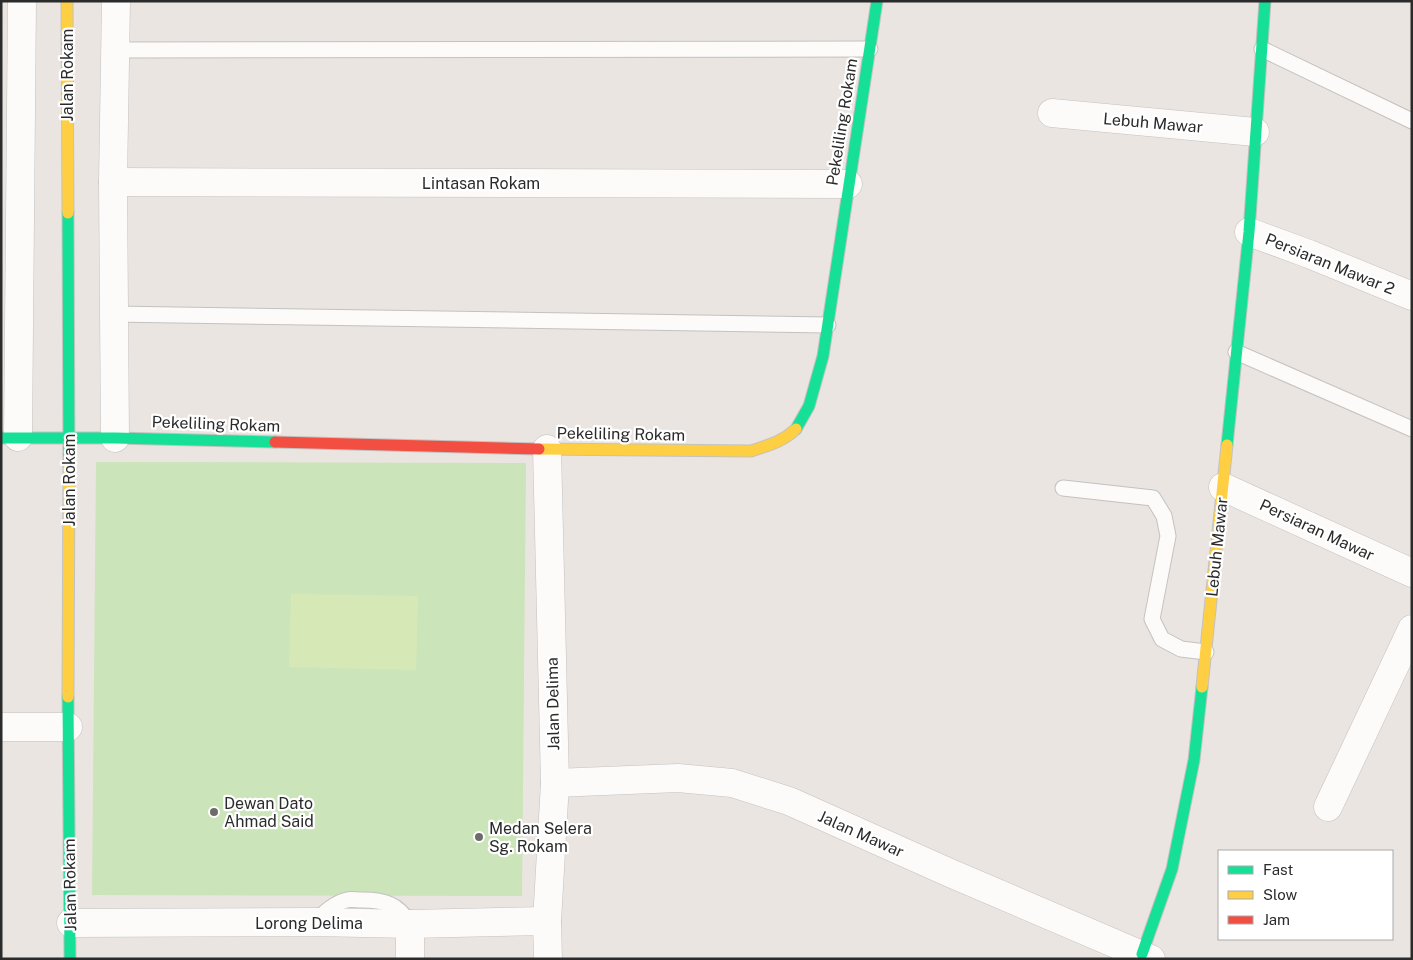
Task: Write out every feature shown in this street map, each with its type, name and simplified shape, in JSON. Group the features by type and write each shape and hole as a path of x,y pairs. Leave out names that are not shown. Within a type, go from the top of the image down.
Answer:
{"street":[{"path":"10,438 11,181 22,1"},
{"name":"Jalan Rokam","path":"67,1 70,959"},
{"path":"115,438 113,182 116,1"},
{"name":"Pekeliling Rokam","path":"10,438 69,437 547,449 751,451 778,442 801,424 813,399 823,356 877,1"},
{"name":"Lebuh Mawar","path":"1147,957 1172,869 1193,769 1249,232 1264,1"},
{"name":"Lebuh Mawar","path":"1052,113 1254,132"},
{"name":"Lintasan Rokam","path":"113,182 848,184"},
{"name":"Persiaran Mawar 2","path":"1249,232 1310,254 1412,296"},
{"name":"Jalan Delima","path":"547,449 554,783 547,921 548,959"},
{"name":"Persiaran Mawar","path":"1223,487 1412,573"},
{"path":"1328,807 1412,629"},
{"path":"1,727 68,727"},
{"name":"Jalan Mawar","path":"554,783 678,778 732,783 789,802 950,874 1147,957"},
{"name":"Lorong Delima","path":"70,923 315,922 410,924 547,921"},
{"path":"410,924 410,959"}],"lane":[{"path":"116,50 870,49"},
{"path":"1262,49 1412,121"},
{"path":"113,314 828,325"},
{"path":"1236,352 1412,428"},
{"path":"1063,488 1153,498 1164,516 1168,536 1152,619 1162,640 1181,648 1206,652"}],"green space":[{"path":"96,462 526,463 522,896 92,895"},
{"path":"291,594 418,596 416,670 289,667"}],"traffic: fast":[{"path":"796,429 809,406 823,356 877,1"},
{"path":"1227,445 1249,232 1265,1"},
{"path":"68,213 69,465"},
{"path":"1,438 115,438 275,442"},
{"path":"1142,954 1172,869 1194,760 1202,687"},
{"path":"68,697 70,959"}],"traffic: slow":[{"path":"67,1 68,213"},
{"path":"539,449 751,451 780,440 796,429"},
{"path":"1202,687 1227,445"},
{"path":"68,697 69,465"}],"traffic: jam":[{"path":"275,442 539,449"}],"place":[{"name":"Dewan Dato Ahmad Said","path":"214,812"},
{"name":"Medan Selera Sg. Rokam","path":"479,837"}]}
